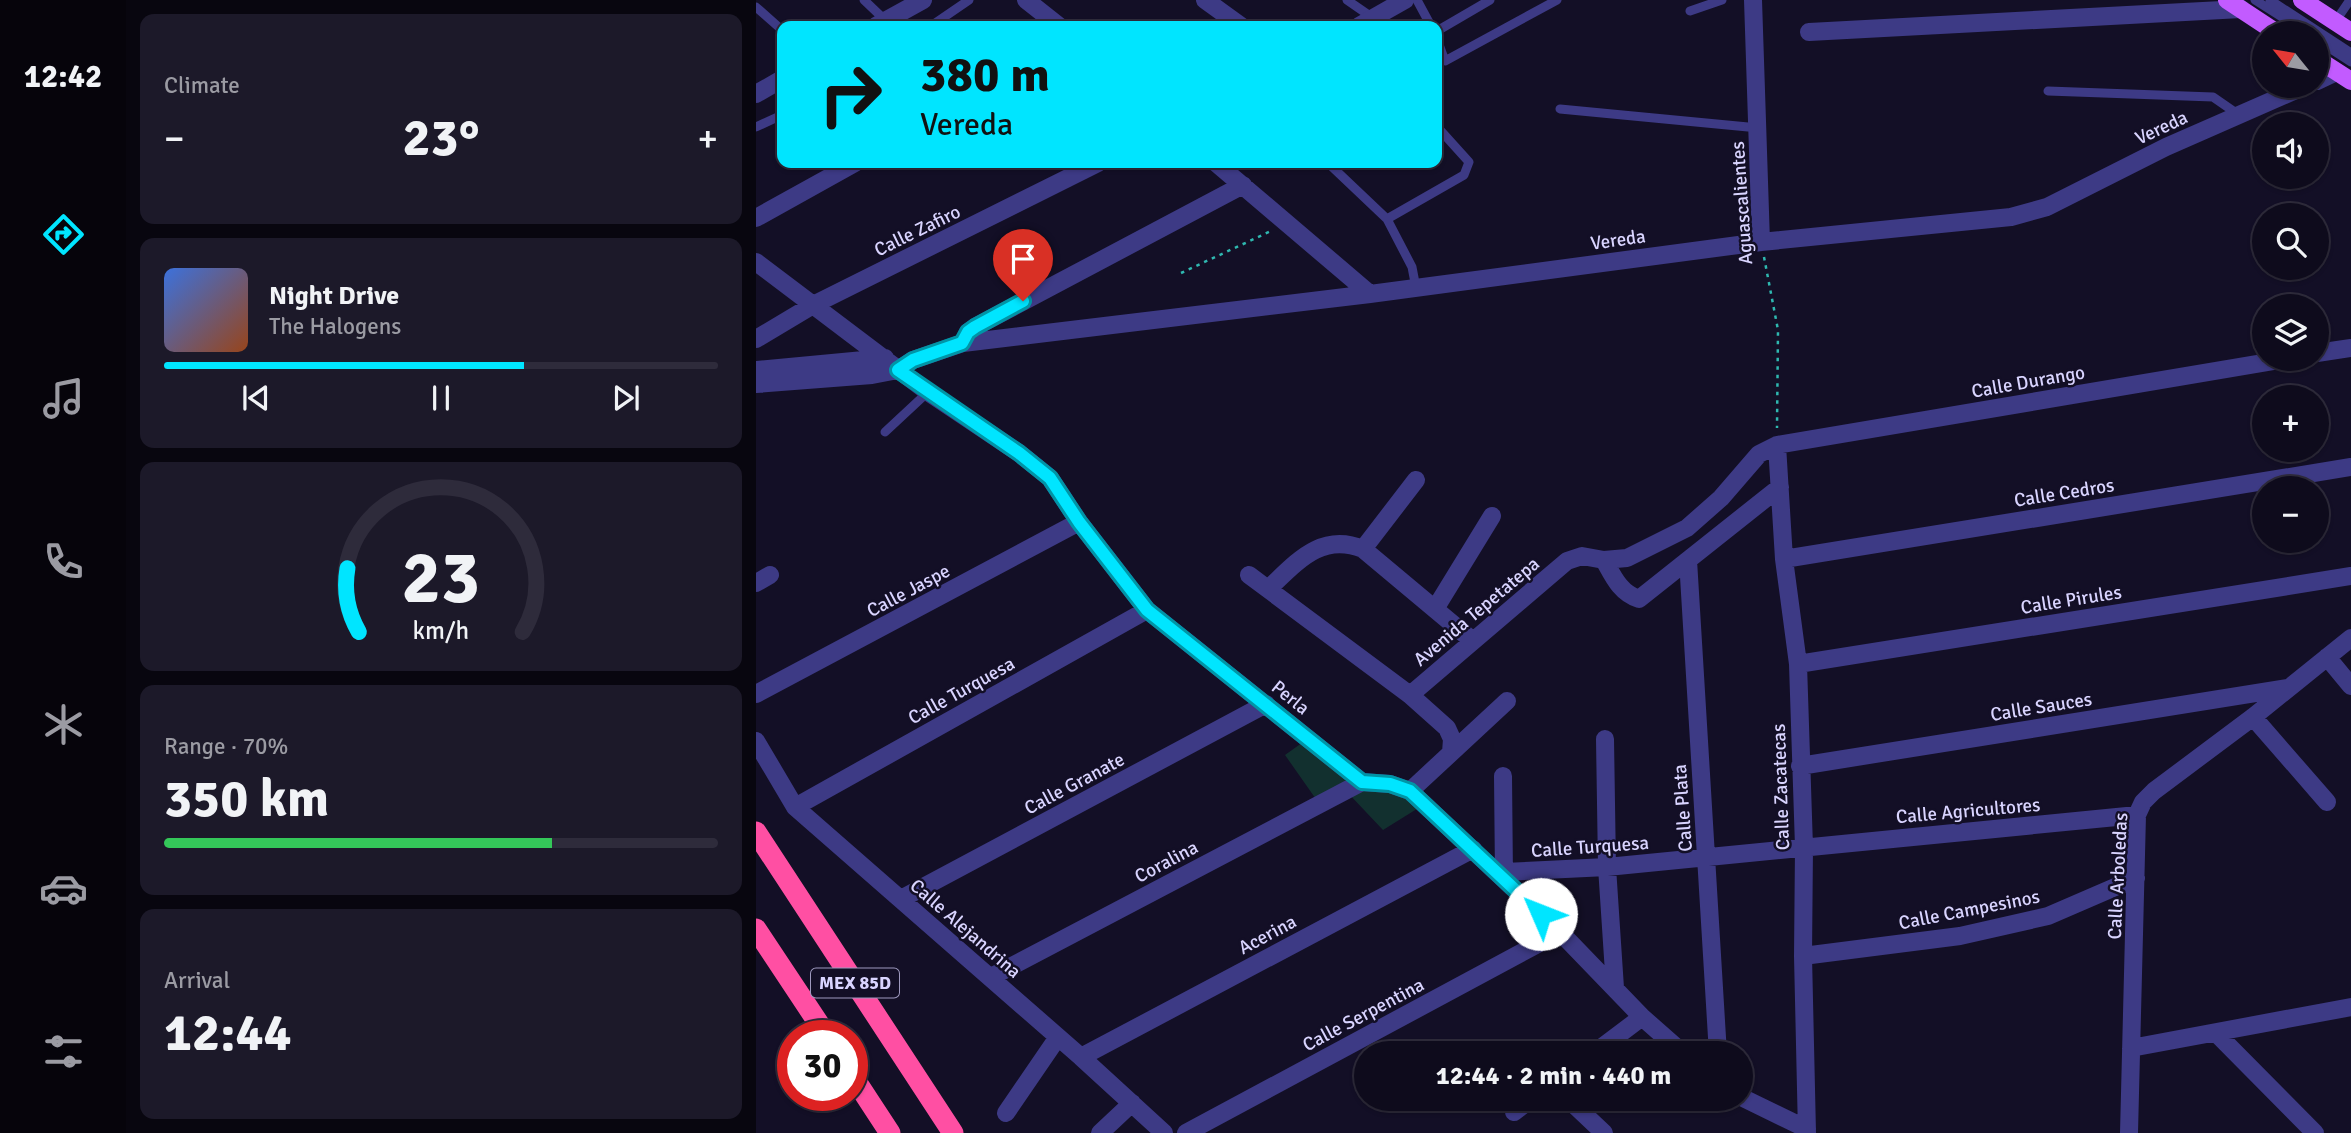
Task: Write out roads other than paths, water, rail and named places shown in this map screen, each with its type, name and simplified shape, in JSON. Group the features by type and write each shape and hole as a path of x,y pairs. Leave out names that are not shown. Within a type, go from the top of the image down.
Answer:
{"highway":[{"name":"MEX 85D","path":"756,832 953,1133"},
{"name":"MEX 85D","path":"756,929 816,1020"},
{"path":"868,1099 890,1133"}],"main road":[{"path":"2302,0 2351,32"},
{"path":"2241,3 2263,21"},
{"path":"2329,64 2346,72"}],"street":[{"path":"1026,0 1053,21"},
{"path":"1205,0 1234,21"},
{"path":"1368,21 1405,0"},
{"name":"Aguascalientes","path":"1753,0 1761,242"},
{"path":"884,21 918,1"},
{"path":"1809,32 2241,3"},
{"path":"2329,77 2346,72"},
{"path":"756,94 777,82"},
{"name":"Vereda","path":"756,384 872,375 962,343 1370,294 1761,242 2011,217 2047,206 2166,147 2278,98"},
{"path":"756,218 846,168"},
{"name":"Calle Zafiro","path":"756,339 813,305 1088,168"},
{"path":"1222,168 1370,294"},
{"path":"962,343 968,332 975,327 1243,185"},
{"name":"Perla","path":"756,262 881,357 906,365 928,392 1019,453 1050,478 1079,522 1147,610 1362,782"},
{"path":"2329,352 2351,348"},
{"path":"756,370 881,357"},
{"name":"Calle Durango","path":"1777,445 2252,365"},
{"name":"Calle Zacatecas","path":"1777,445 1784,559 1798,664 1804,847 1803,956 1807,1131"},
{"name":"Avenida Tepetatepa","path":"1451,753 1452,739 1447,728 1410,695 1567,561 1582,556 1604,560 1627,558 1687,527 1721,498 1759,454 1777,445"},
{"name":"Calle Cedros","path":"1784,559 2351,467"},
{"path":"1363,549 1416,480"},
{"path":"1604,560 1628,596 1639,599 1780,487"},
{"path":"1435,609 1492,516"},
{"name":"Calle Jaspe","path":"756,694 1079,522"},
{"path":"1268,589 1303,557 1329,544 1348,543 1363,549 1473,641"},
{"name":"Calle Plata","path":"1688,560 1717,1041"},
{"path":"1249,575 1410,695"},
{"name":"Calle Pirules","path":"1798,664 2351,576"},
{"name":"Calle Turquesa","path":"795,807 1147,610"},
{"name":"Calle Arboledas","path":"2129,1133 2137,815 2143,802 2154,791 2253,717 2351,638"},
{"path":"2327,657 2351,686"},
{"name":"Calle Sauces","path":"1800,766 2288,688"},
{"path":"1410,791 1507,701"},
{"name":"Calle Granate","path":"901,899 1266,704"},
{"path":"2253,717 2327,802"},
{"path":"1605,739 1607,867 1615,988"},
{"name":"Calle Alejandrina","path":"756,741 795,807 1164,1133"},
{"path":"1503,776 1504,875"},
{"path":"1362,782 1390,784 1410,791 1504,875 1642,1017 1670,1041"},
{"name":"Coralina","path":"990,977 1362,782"},
{"name":"Calle Agricultores","path":"1804,847 2137,815"},
{"name":"Calle Turquesa","path":"1504,875 1804,847"},
{"name":"Acerina","path":"1081,1057 1473,849"},
{"name":"Calle Campesinos","path":"1803,956 1960,936 2048,916 2136,878"},
{"name":"Calle Serpentina","path":"1186,1133 1560,932"},
{"path":"2131,1048 2351,1007"},
{"path":"1610,1041 1642,1017"},
{"path":"2216,1033 2315,1133"},
{"path":"1006,1113 1058,1037"},
{"path":"1100,1133 1132,1103"},
{"path":"1753,1103 1807,1131"},
{"path":"1581,1111 1604,1133"}],"lane":[{"path":"864,0 880,21"},
{"path":"938,21 969,0"},
{"path":"1347,0 1365,21"},
{"path":"1417,0 1428,21"},
{"path":"1442,28 1490,0"},
{"path":"1442,53 1445,61 1557,0"},
{"path":"1690,11 1723,0"},
{"path":"2270,0 2351,53"},
{"path":"2336,22 2350,0"},
{"path":"2241,3 2281,21"},
{"path":"756,7 777,26"},
{"path":"2329,53 2346,72"},
{"path":"2048,91 2213,97 2239,115"},
{"path":"1560,109 1758,126"},
{"path":"756,127 777,117"},
{"path":"1387,219 1464,175 1469,162 1442,132"},
{"path":"1333,168 1387,219 1412,267 1416,288"},
{"path":"885,432 928,392"}]}
